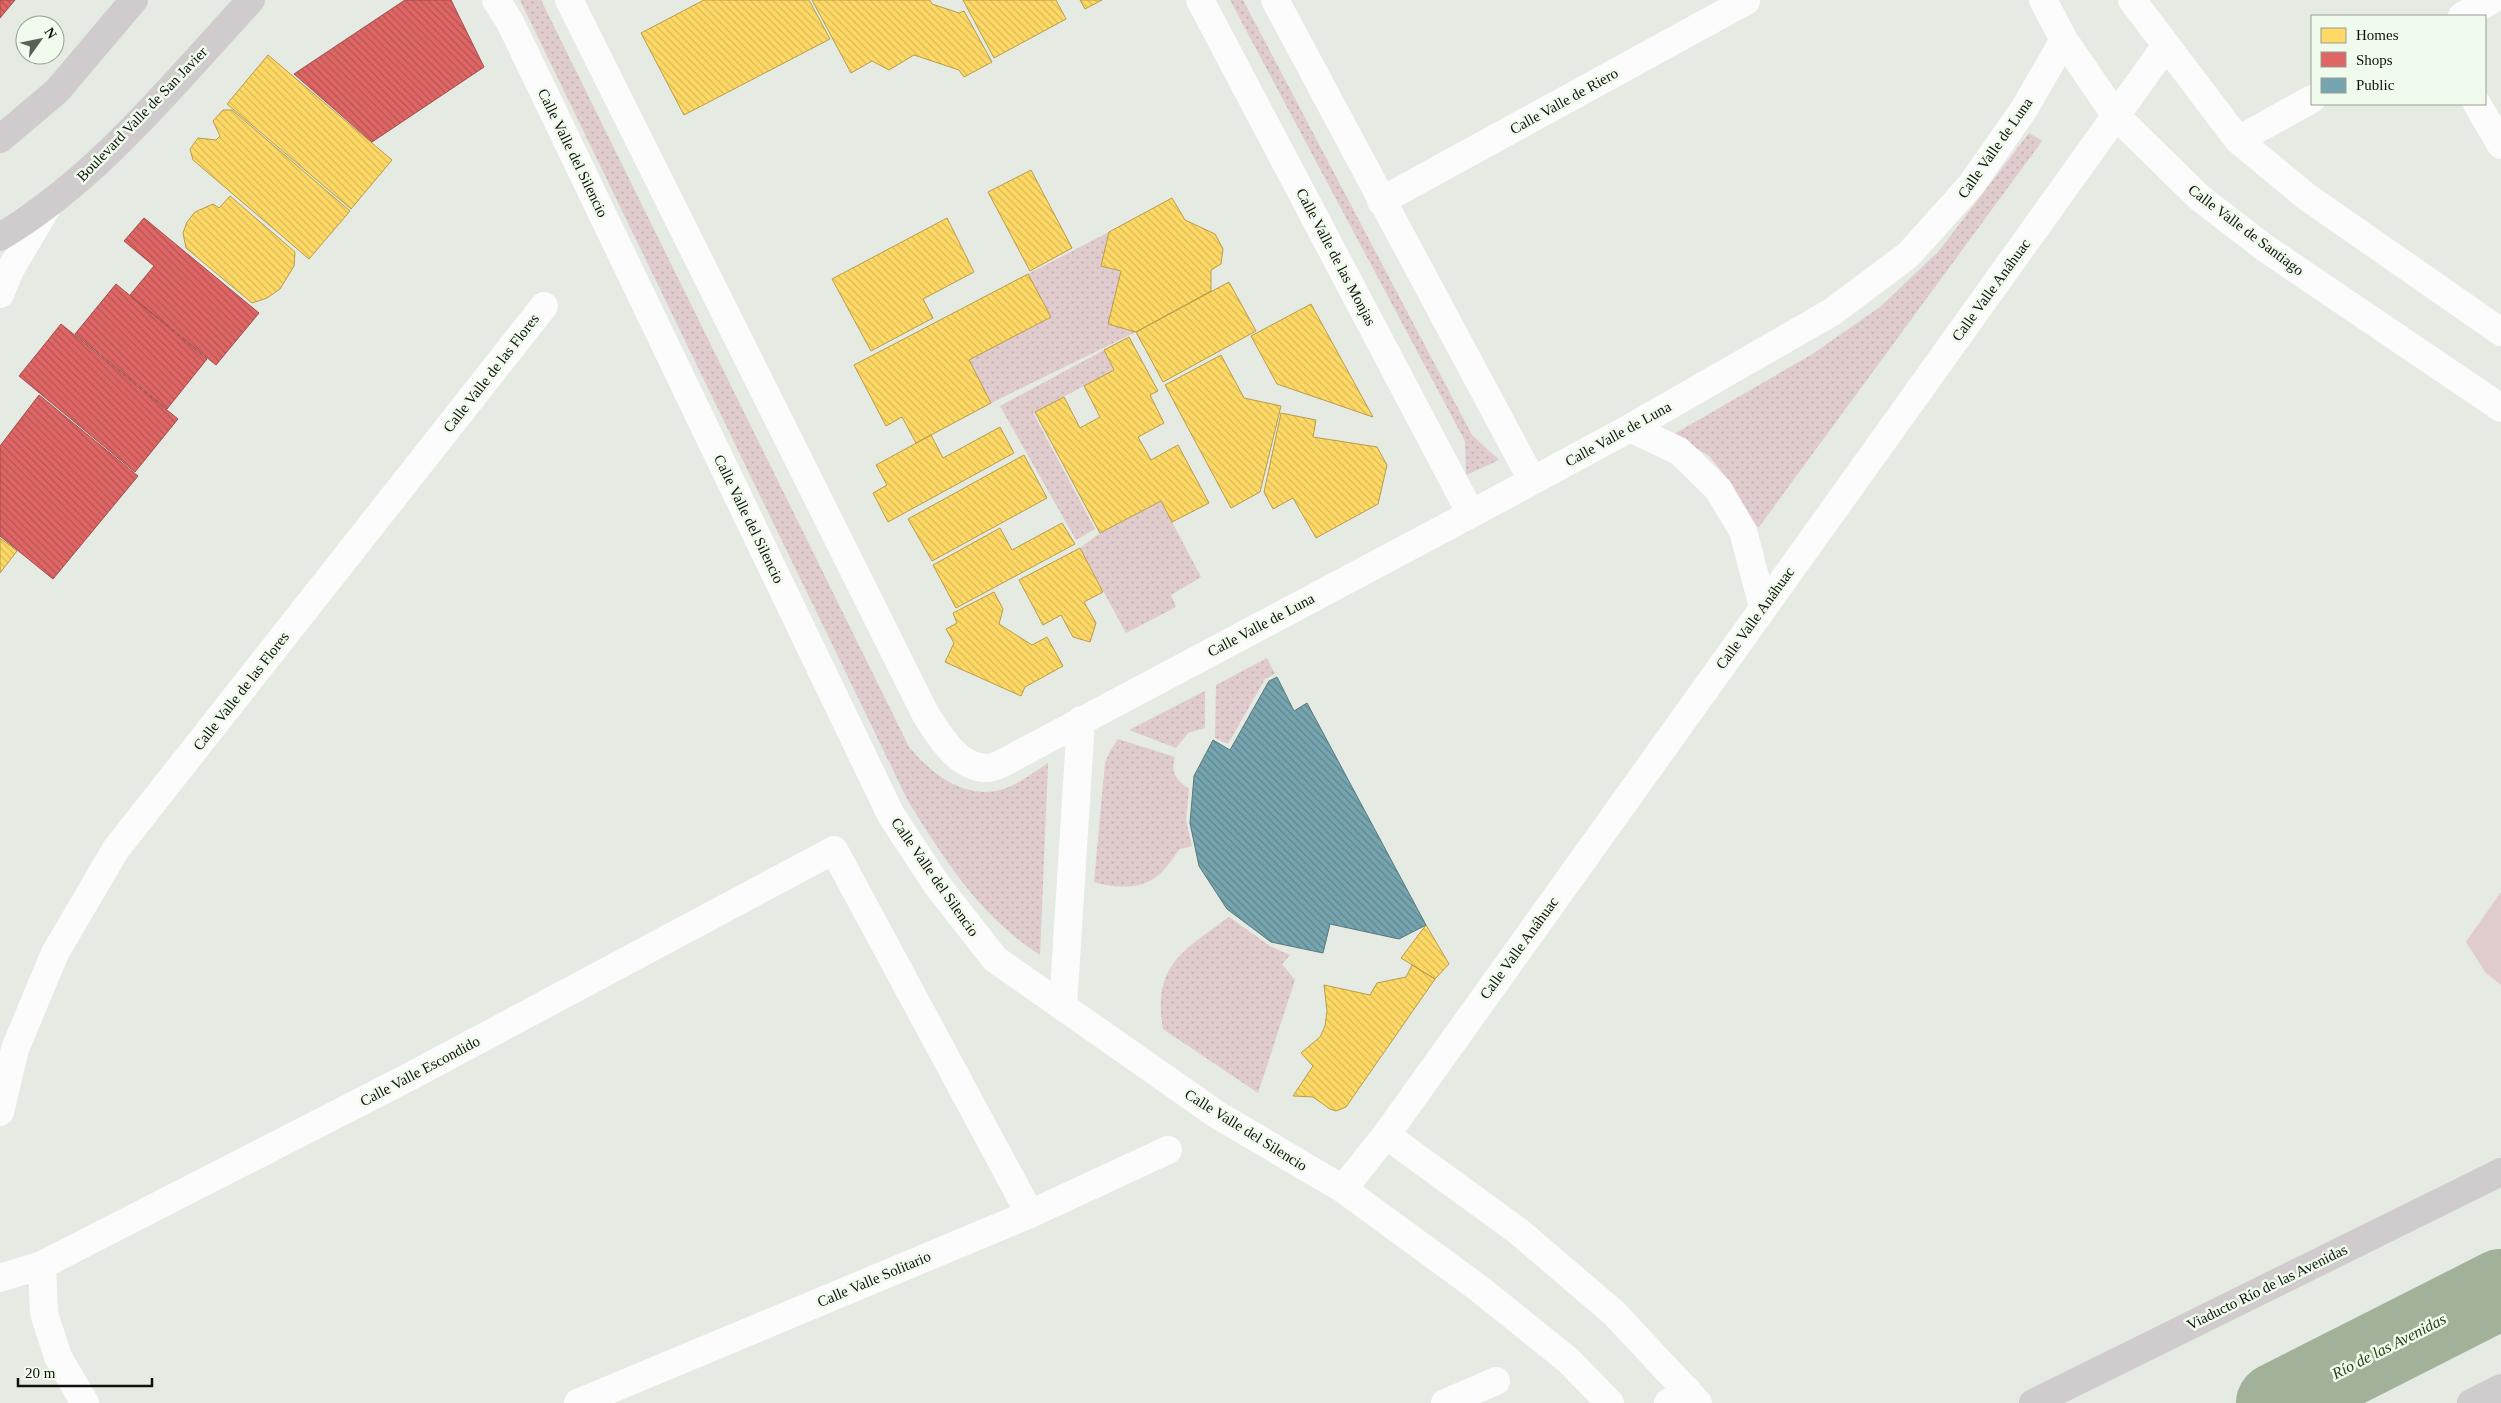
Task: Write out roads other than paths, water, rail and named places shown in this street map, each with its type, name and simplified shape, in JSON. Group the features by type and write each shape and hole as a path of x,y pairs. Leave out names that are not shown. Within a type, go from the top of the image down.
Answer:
{"main road":[{"path":"0,139 57,91 134,0"},
{"name":"Boulevard Valle de San Javier","path":"0,237 49,204 87,174 251,0"},
{"name":"Viaducto Río de las Avenidas","path":"2032,1403 2501,1172"},
{"path":"2471,1403 2501,1388"}],"street":[{"name":"Calle Valle del Silencio","path":"496,0 510,22 891,815 937,885 995,959 1216,1114 1343,1189 1477,1287 1568,1360 1610,1403"},
{"path":"569,0 926,715 944,744 970,765 990,768 1081,720"},
{"name":"Calle Valle de las Monjas","path":"1200,0 1471,514"},
{"path":"1275,0 1532,480"},
{"name":"Calle Valle de Santiago","path":"2043,0 2064,40 2116,116 2200,198 2258,242 2501,408"},
{"path":"2132,0 2165,47 2238,140 2307,197 2501,332"},
{"name":"Calle Valle de Riero","path":"1381,201 1746,1"},
{"name":"Calle Valle de Luna","path":"1081,720 1630,428 1832,312 1908,255 1971,186 2024,109 2064,40"},
{"name":"Calle Valle Anáhuac","path":"1343,1189 1386,1135 2165,47"},
{"path":"2238,140 2311,100"},
{"path":"2478,105 2501,145"},
{"path":"0,294 10,270 49,204"},
{"name":"Calle Valle de las Flores","path":"0,1112 15,1049 55,953 116,849 544,306"},
{"path":"1630,428 1679,451 1718,488 1743,531 1763,607"},
{"path":"1063,1007 1081,720"},
{"name":"Calle Valle Escondido","path":"0,1278 42,1264 409,1077 834,850 1030,1214"},
{"path":"1386,1135 1518,1230 1614,1313 1684,1399"},
{"name":"Calle Valle Solitario","path":"578,1403 1030,1214 1168,1150"},
{"path":"42,1264 44,1313 58,1357 85,1403"},
{"path":"1445,1403 1496,1381"}],"waterway":[{"name":"Río de las Avenidas","path":"2276,1403 2501,1289"}]}
